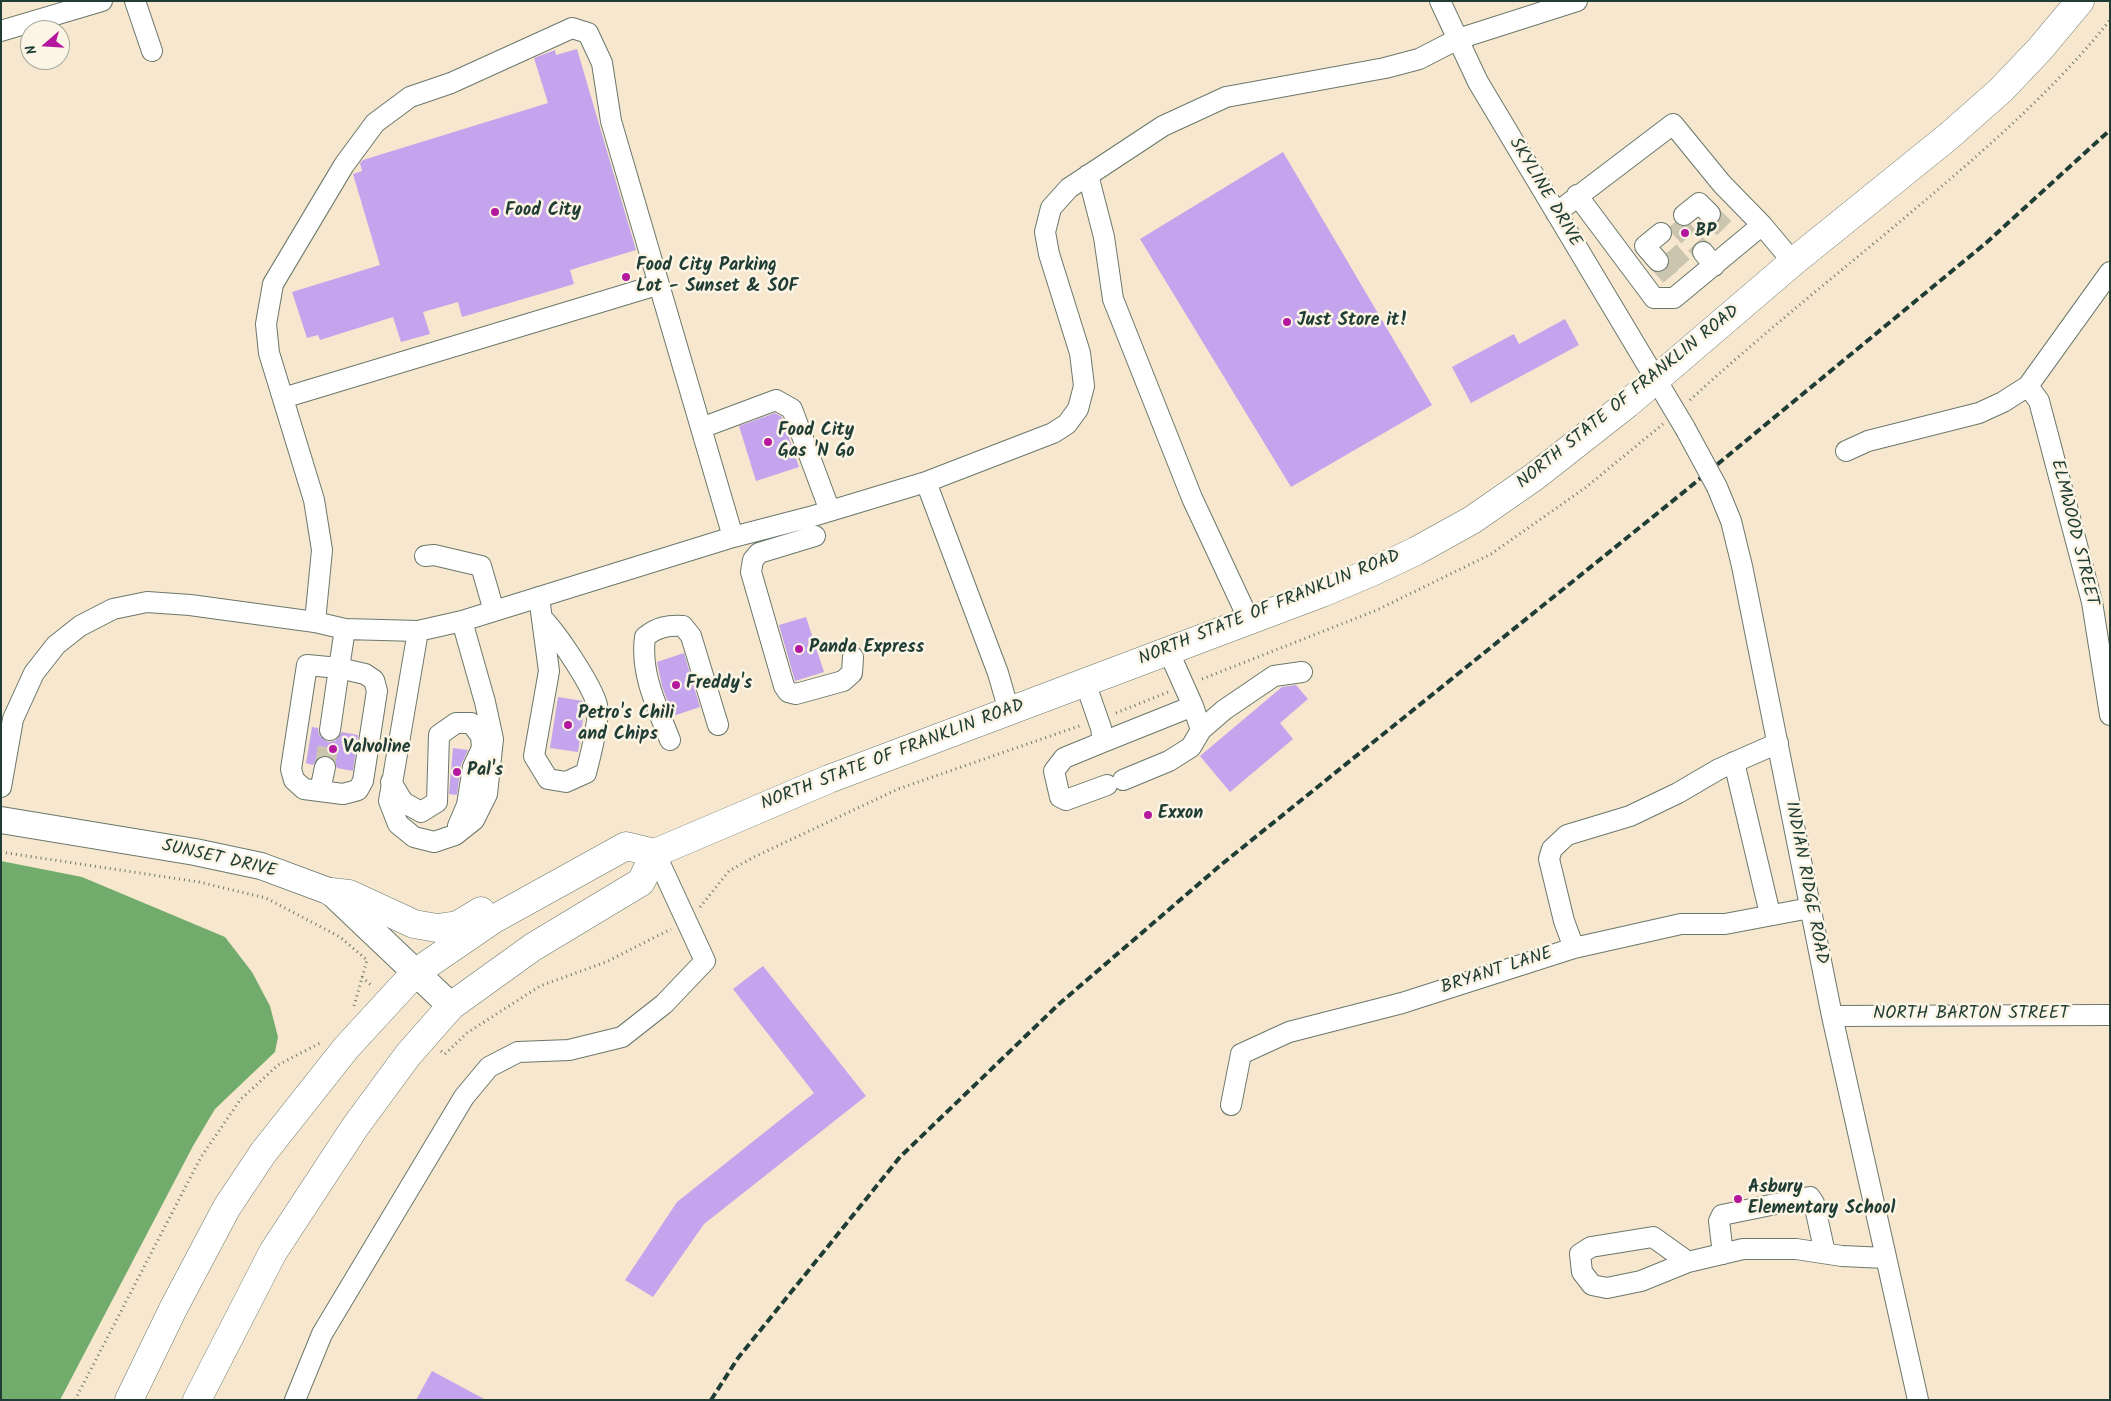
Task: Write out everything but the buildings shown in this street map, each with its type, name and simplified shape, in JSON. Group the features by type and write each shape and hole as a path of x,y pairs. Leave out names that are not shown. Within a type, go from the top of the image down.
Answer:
{"highway":[{"name":"NORTH STATE OF FRANKLIN ROAD","path":"655,853 829,779 1374,571 1472,520 1534,477 1656,380 1793,262 1949,136 2001,90 2040,49 2080,1"},
{"path":"129,1400 173,1309 227,1207 263,1153 346,1048 415,973 494,919 626,846 655,853 641,882 533,946 451,1006 408,1055 355,1127 273,1252 197,1400"},
{"path":"331,892 349,894 407,921 437,928 458,925 508,894 577,873"}],"main road":[{"name":"SUNSET DRIVE","path":"1,820 195,852 261,866 331,892 451,1006"}],"street":[{"path":"1,31 102,1"},
{"path":"135,1 152,51"},
{"name":"SKYLINE DRIVE","path":"1440,1 1478,82 1656,380"},
{"path":"1,787 13,719 34,673 56,645 88,622 113,609 147,602 190,605 315,622 345,629 418,631 462,621 733,537 830,511 926,482 1053,433 1067,424 1078,410 1084,386 1080,353 1049,254 1045,232 1051,208 1069,188 1162,126 1226,97 1385,68 1419,59 1458,39 1577,1"},
{"path":"315,622 322,550 314,500 269,353 266,324 273,284 344,165 375,123 410,97 451,83 572,28 588,33 602,63 611,121 657,285 733,537"},
{"path":"1556,213 1672,124 1722,184 1762,225 1793,262"},
{"path":"1088,175 1104,237 1113,299 1192,498 1249,620"},
{"path":"1684,215 1705,208 1722,184"},
{"path":"1577,195 1654,298 1674,298 1684,280 1734,238 1762,225"},
{"path":"1626,263 1658,246"},
{"path":"1846,451 1868,441 1927,426 1954,422 2003,402 2028,386 2110,272"},
{"path":"283,398 657,285"},
{"name":"INDIAN RIDGE ROAD","path":"1656,380 1717,487 1731,521 1742,566 1832,1016 1918,1400"},
{"name":"ELMWOOD STREET","path":"2028,386 2039,402 2101,600 2110,715"},
{"path":"701,428 776,400 792,409 830,511"},
{"path":"926,482 998,673 1009,711"},
{"path":"816,536 759,553 753,560 751,572 784,686 788,692 796,694 843,681 852,673 853,657"},
{"path":"426,556 434,555 481,566 494,611"},
{"path":"538,597 549,671 534,756 548,779 566,782 586,773 594,743 597,706 556,632 542,618"},
{"path":"418,631 391,782 390,801 398,824 414,837 434,842 455,835 474,820 486,794 493,738 462,621"},
{"path":"670,740 652,694 645,668 645,637 654,630 670,625 682,626 691,636 718,725"},
{"path":"330,730 345,629"},
{"path":"1168,650 1193,706 1201,730"},
{"path":"307,665 339,668 365,674 374,680 377,691 363,782 358,790 342,794 304,788 294,780 291,769 307,665"},
{"path":"1193,706 1064,758 1054,771 1060,797 1066,800 1169,761 1191,746 1201,730 1224,710 1274,676 1302,672"},
{"path":"1085,682 1101,728 1103,742"},
{"path":"391,782 403,802 421,812 437,802 439,735 456,723 471,723 481,736 482,748 473,767 467,805 455,835"},
{"path":"1574,948 1564,921 1549,859 1552,848 1567,835 1630,816 1734,762 1778,743"},
{"path":"1734,762 1770,914"},
{"path":"320,791 325,767"},
{"path":"295,1400 322,1334 464,1098 489,1067 518,1052 569,1050 622,1037 664,1004 705,961 655,853"},
{"name":"BRYANT LANE","path":"1231,1105 1241,1054 1289,1032 1402,1002 1574,948 1681,924 1725,924 1770,914 1810,908"},
{"name":"NORTH BARTON STREET","path":"1832,1016 2110,1015"},
{"path":"1723,1254 1719,1221 1722,1215 1810,1197 1814,1203 1826,1253"},
{"path":"1688,1262 1653,1237 1591,1247 1580,1254 1582,1272 1592,1285 1607,1288 1641,1281 1688,1262 1743,1249 1796,1250 1886,1258"}],"path":[{"path":"1,852 199,882 266,898 340,937 367,960 352,1012"},
{"path":"75,1400 201,1157 240,1100 278,1066 324,1040"}],"green space":[{"path":"1,861 82,877 225,937 252,972 270,1006 278,1037 275,1052 215,1109 193,1146 60,1400 1,1400"}],"tunnel":[{"path":"1710,214 1727,231"},
{"path":"1675,222 1703,252"},
{"path":"1669,251 1684,268"},
{"path":"1658,261 1673,279"},
{"path":"325,767 330,730"}],"railway":[{"path":"711,1400 738,1358 900,1157 1059,1004 1222,864 1685,491 1986,243 2110,130"}],"place":[{"name":"Food City","path":"495,212"},
{"name":"BP","path":"1685,233"},
{"name":"Food City Parking Lot - Sunset & SOF","path":"626,277"},
{"name":"Just Store it!","path":"1287,322"},
{"name":"Food City Gas 'N Go","path":"768,442"},
{"name":"Panda Express","path":"799,649"},
{"name":"Freddy's","path":"676,685"},
{"name":"Petro's Chili and Chips","path":"568,725"},
{"name":"Valvoline","path":"333,749"},
{"name":"Pal's","path":"457,772"},
{"name":"Exxon","path":"1148,815"},
{"name":"Asbury Elementary School","path":"1738,1199"}]}
